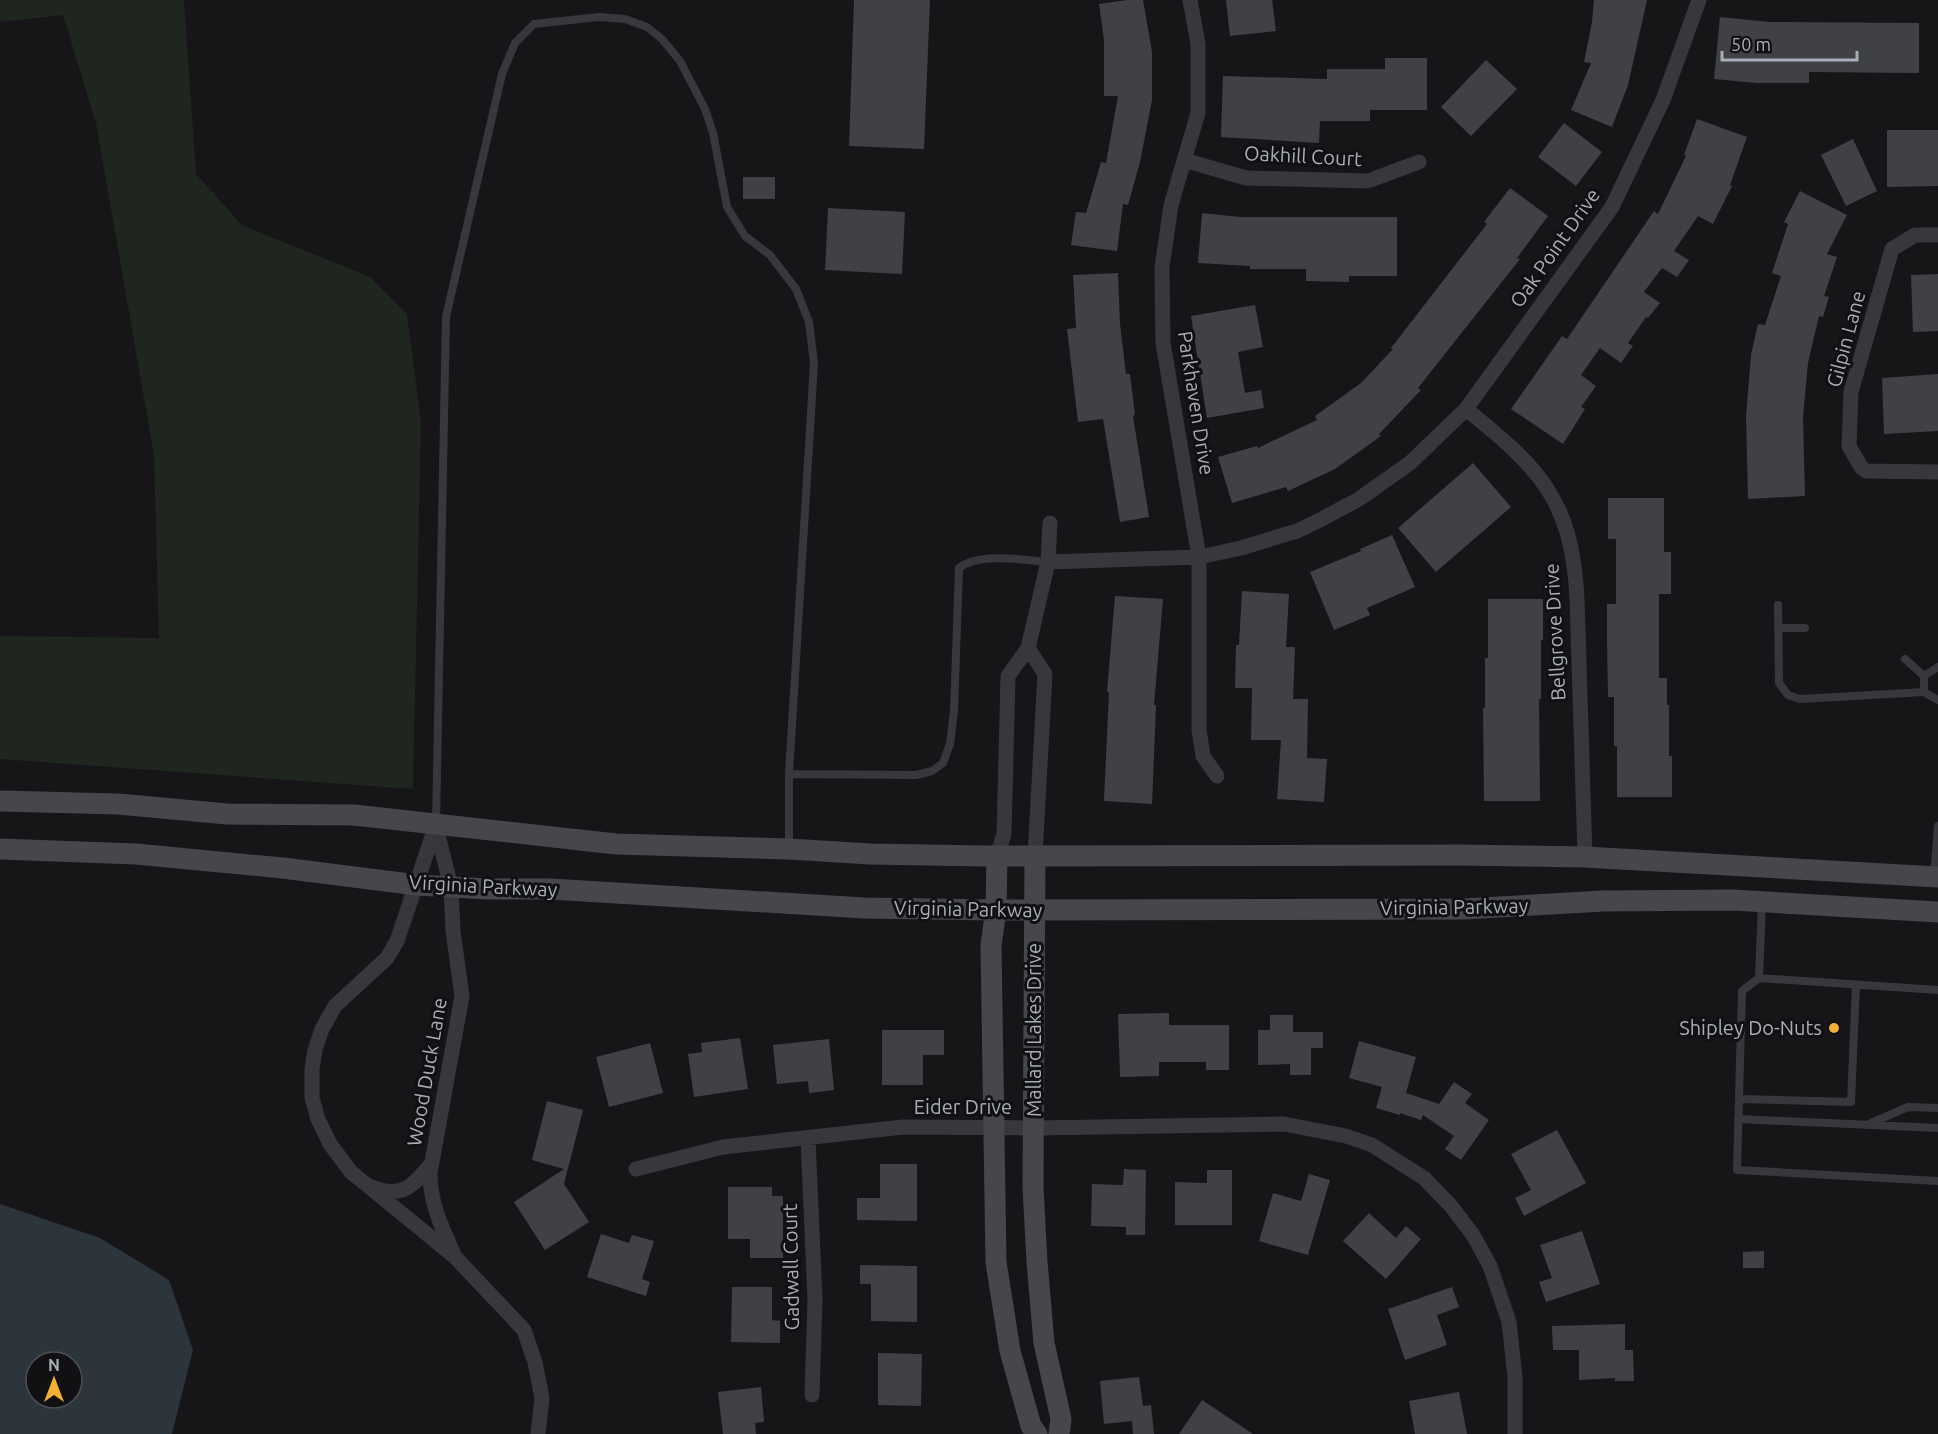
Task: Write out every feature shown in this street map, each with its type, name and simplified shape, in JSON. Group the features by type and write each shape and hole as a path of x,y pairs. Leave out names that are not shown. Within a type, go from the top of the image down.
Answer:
{"main road":[{"path":"0,801 118,804 227,814 354,815 616,844 789,849 870,854 1585,857 1936,877"},
{"name":"Virginia Parkway","path":"0,849 136,854 283,868 417,885 550,889 864,908 1451,909 1604,901 1762,901 1938,912"},
{"path":"997,856 996,910 991,945 992,1127 996,1262 1010,1351 1031,1426 1037,1434"},
{"name":"Mallard Lakes Drive","path":"1035,856 1033,1187 1044,1343 1061,1419 1059,1434"},
{"path":"1876,907 1877,874"}],"street":[{"name":"Parkhaven Drive","path":"1190,0 1198,44 1197,113 1170,205 1162,267 1163,343 1199,557 1198,730 1203,756 1217,776"},
{"name":"Oak Point Drive","path":"1048,562 1199,557 1241,548 1297,531 1359,500 1410,463 1466,409 1612,207 1663,100 1699,0"},
{"name":"Oakhill Court","path":"1184,160 1246,178 1368,181 1419,162"},
{"name":"Gilpin Lane","path":"1938,235 1915,235 1892,249 1851,392 1849,446 1861,467 1866,471 1938,472"},
{"name":"Bellgrove Drive","path":"1466,409 1508,444 1533,470 1555,501 1569,535 1575,567 1577,598 1585,857"},
{"path":"997,856 1004,834 1008,676 1028,648 1048,562 1050,524"},
{"name":"Mallard Lakes Drive","path":"1028,648 1045,674 1035,856"},
{"name":"Wood Duck Lane","path":"436,825 397,941 387,957 335,1006 322,1029 315,1050 312,1098 318,1119 330,1144 351,1172 455,1257 524,1330 535,1362 542,1398 538,1434"},
{"name":"Wood Duck Lane","path":"436,825 451,887 453,930 462,996 431,1164 430,1188 432,1202 455,1257"},
{"name":"Eider Drive","path":"636,1169 723,1147 903,1127 1035,1128 1284,1124 1346,1136 1372,1145 1424,1178 1451,1206 1473,1235 1490,1266 1509,1322 1513,1347 1515,1434"},
{"name":"Gadwall Court","path":"808,1138 815,1300 812,1395"},
{"name":"Wood Duck Lane","path":"364,1183 384,1191 398,1191 412,1186 431,1164"}],"lane":[{"path":"436,825 446,317 502,74 515,43 534,24 599,17 625,19 647,27 662,39 680,61 705,109 713,133 727,207 745,236 770,255 795,289 809,322 814,363 789,774 789,849"},
{"path":"789,774 916,775 932,771 943,763 950,744 954,711 959,568 966,562 980,559 1048,562"},
{"path":"1778,605 1779,682 1788,695 1800,699 1924,692 1938,700"},
{"path":"1778,628 1805,628"},
{"path":"1905,659 1924,676 1924,692"},
{"path":"1924,676 1938,667"},
{"path":"1936,877 1938,826"},
{"path":"1759,978 1762,901"},
{"path":"1938,990 1759,978 1742,991 1737,1170 1938,1181"},
{"path":"1739,1099 1851,1102 1856,985"},
{"path":"1867,1125 1908,1107 1938,1108"},
{"path":"1738,1119 1938,1128"}],"shaded area":[{"path":"0,0 184,0 196,174 242,225 370,277 407,314 421,422 413,789 0,759 0,636 159,638 154,455 96,123 63,15 0,22"},
{"path":"0,1204 100,1238 169,1280 193,1350 172,1434 0,1434"}],"building":[{"path":"854,0 930,0 924,149 849,146"},
{"path":"1143,0 1152,52 1152,100 1140,162 1128,205 1123,204 1117,251 1071,245 1076,212 1086,213 1101,162 1106,163 1118,96 1104,96 1104,40 1099,4"},
{"path":"1226,0 1272,0 1276,31 1230,36"},
{"path":"1594,0 1647,0 1628,85 1612,127 1571,110 1591,63 1584,62"},
{"path":"1720,17 1770,22 1919,23 1919,73 1809,72 1809,83 1757,83 1714,79"},
{"path":"1385,58 1427,58 1427,110 1370,110 1370,121 1320,121 1319,143 1221,137 1223,76 1327,79 1327,69 1385,69"},
{"path":"1486,60 1517,89 1471,136 1441,107"},
{"path":"1697,119 1747,137 1730,185 1732,186 1713,224 1698,216 1674,251 1689,260 1677,277 1662,268 1644,292 1660,303 1648,318 1646,317 1628,343 1633,346 1621,363 1600,348 1581,375 1596,386 1581,407 1585,409 1563,444 1511,409 1562,336 1567,339 1654,211 1658,214 1686,156 1684,155"},
{"path":"1564,123 1602,152 1576,186 1538,157"},
{"path":"1887,130 1938,130 1938,186 1887,187"},
{"path":"1853,139 1877,191 1846,206 1821,155"},
{"path":"743,177 775,177 775,199 743,199"},
{"path":"1510,188 1548,216 1517,258 1520,259 1418,388 1421,390 1379,434 1381,436 1335,469 1288,491 1286,487 1232,503 1218,457 1257,446 1258,448 1317,420 1315,416 1361,383 1393,349 1391,348 1487,224 1484,222"},
{"path":"1800,191 1847,215 1827,254 1837,257 1824,296 1829,297 1823,317 1819,316 1808,363 1803,417 1805,496 1748,499 1746,416 1751,355 1758,324 1765,325 1781,276 1772,273 1788,224 1784,222"},
{"path":"828,208 905,212 902,274 825,270"},
{"path":"1202,213 1240,217 1397,217 1397,276 1349,276 1349,282 1306,281 1306,269 1250,269 1250,266 1198,263"},
{"path":"1118,273 1120,324 1126,374 1130,374 1135,415 1133,416 1149,517 1120,522 1103,419 1078,422 1067,329 1076,328 1073,275"},
{"path":"1938,274 1938,331 1913,332 1911,275"},
{"path":"1255,305 1263,347 1238,352 1245,393 1261,390 1264,408 1207,418 1191,316"},
{"path":"1938,374 1938,431 1884,434 1882,378"},
{"path":"1473,463 1511,507 1436,572 1398,528"},
{"path":"1608,498 1664,498 1664,552 1671,552 1671,594 1659,594 1659,678 1667,678 1672,797 1617,797 1614,697 1608,697 1607,641 1607,604 1616,604 1616,539 1608,539"},
{"path":"1392,535 1415,587 1367,608 1370,615 1334,630 1310,572 1361,551 1360,549"},
{"path":"1242,591 1289,594 1286,647 1295,647 1293,699 1308,699 1307,758 1327,759 1324,802 1277,799 1281,740 1251,740 1252,688 1235,688 1236,645 1239,645"},
{"path":"1115,596 1163,599 1154,705 1156,705 1152,804 1104,801 1109,692 1107,692"},
{"path":"1488,599 1543,599 1541,699 1539,699 1540,801 1484,801 1483,708 1485,708 1485,658 1488,658"},
{"path":"1169,1013 1169,1025 1229,1025 1229,1070 1206,1070 1206,1062 1159,1062 1159,1076 1120,1077 1118,1014"},
{"path":"1270,1015 1293,1015 1293,1032 1323,1032 1323,1048 1311,1048 1311,1075 1290,1075 1290,1064 1258,1065 1258,1030 1270,1030"},
{"path":"882,1030 944,1030 944,1055 923,1055 923,1085 882,1085"},
{"path":"740,1038 748,1089 694,1097 688,1054 702,1052 701,1043"},
{"path":"829,1039 834,1090 809,1093 808,1081 777,1084 773,1045"},
{"path":"1359,1041 1416,1057 1406,1093 1439,1104 1454,1082 1472,1094 1465,1103 1489,1120 1461,1160 1445,1149 1454,1136 1423,1115 1421,1120 1376,1108 1382,1087 1349,1078"},
{"path":"650,1043 663,1093 609,1107 596,1057"},
{"path":"547,1101 583,1110 564,1184 589,1222 545,1250 514,1202 564,1169 532,1160"},
{"path":"1557,1130 1586,1183 1524,1216 1515,1198 1531,1190 1511,1154"},
{"path":"880,1164 917,1164 917,1221 857,1220 857,1198 880,1198"},
{"path":"1124,1169 1146,1170 1145,1235 1126,1235 1126,1227 1091,1226 1092,1184 1123,1185"},
{"path":"1207,1170 1232,1170 1232,1225 1175,1225 1175,1182 1207,1183"},
{"path":"1309,1174 1330,1180 1308,1255 1259,1241 1273,1193 1301,1201"},
{"path":"728,1187 772,1187 772,1196 783,1196 783,1258 750,1258 750,1239 728,1239"},
{"path":"1369,1213 1396,1238 1406,1226 1421,1239 1386,1279 1343,1241"},
{"path":"1582,1231 1600,1284 1546,1302 1539,1282 1552,1278 1540,1245"},
{"path":"601,1234 629,1243 632,1235 654,1241 642,1279 650,1282 646,1296 587,1277"},
{"path":"1764,1251 1764,1268 1743,1268 1743,1252"},
{"path":"860,1265 917,1266 917,1322 871,1321 871,1284 860,1284"},
{"path":"732,1287 772,1287 772,1320 780,1321 780,1343 731,1342"},
{"path":"1452,1287 1459,1307 1437,1315 1447,1345 1405,1360 1388,1309"},
{"path":"1625,1324 1625,1350 1633,1350 1634,1381 1615,1381 1615,1378 1579,1380 1579,1350 1553,1350 1552,1326"},
{"path":"878,1353 922,1354 921,1406 878,1405"},
{"path":"1139,1377 1143,1406 1151,1405 1154,1434 1133,1434 1132,1421 1104,1424 1100,1381"},
{"path":"761,1387 764,1422 755,1423 756,1434 723,1434 718,1392"},
{"path":"1459,1392 1467,1434 1415,1434 1409,1401"},
{"path":"1202,1400 1253,1434 1179,1434"}],"place":[{"name":"Shipley Do-Nuts","path":"1834,1028"}]}
